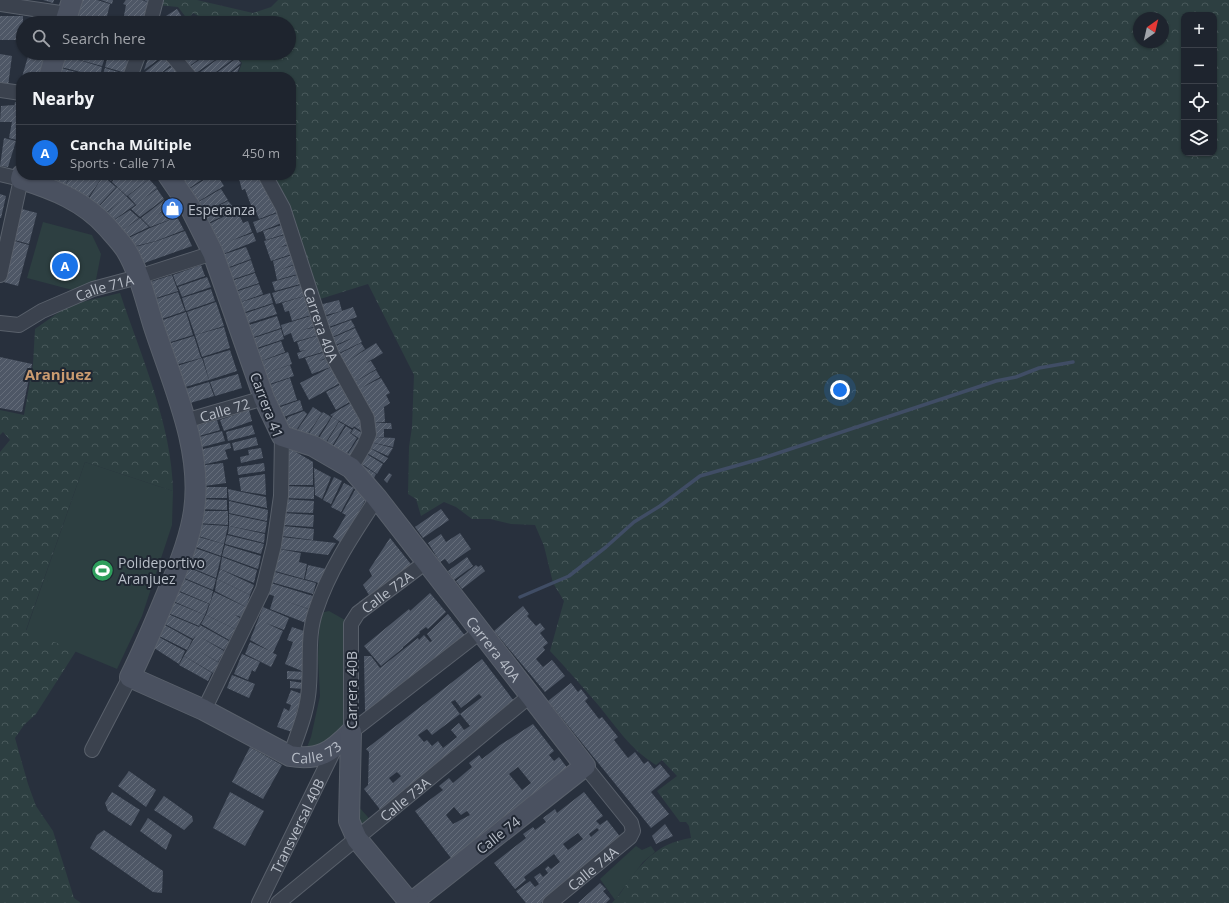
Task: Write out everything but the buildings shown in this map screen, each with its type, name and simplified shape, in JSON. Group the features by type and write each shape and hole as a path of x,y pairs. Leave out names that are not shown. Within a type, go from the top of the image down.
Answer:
{"street":[{"path":"152,16 156,0"},
{"path":"0,4 68,12"},
{"path":"50,72 54,60"},
{"path":"132,72 136,60"},
{"path":"176,60 186,72"},
{"path":"0,90 16,92"},
{"path":"0,174 16,176"},
{"path":"0,275 21,180"},
{"path":"30,180 55,190 81,204 106,226 126,251 138,277 185,421 195,470 194,510 186,544 147,643 92,750"},
{"name":"Carrera 41","path":"171,180 190,207 213,253 264,398 282,436 281,496 274,545 263,589 204,710"},
{"name":"Carrera 40A","path":"268,180 283,208 330,349 368,418 369,434 351,468"},
{"name":"Calle 71A","path":"1,321 19,325 42,311 93,289 138,277 213,253"},
{"name":"Calle 72","path":"185,421 264,398"},
{"name":"Carrera 40A","path":"282,436 314,446 351,468 377,498 480,632 631,823 633,831"},
{"path":"290,756 306,709 309,686 309,639 316,610 350,538 377,498"},
{"name":"Calle 72A","path":"351,624 358,613 426,562"},
{"name":"Carrera 40B","path":"351,624 349,821 357,839 410,903"},
{"name":"Calle 73","path":"130,677 204,710 290,756 306,758 320,755 335,748 351,732 480,632"},
{"name":"Calle 73A","path":"278,903 531,695"},
{"name":"Transversal 40B","path":"259,903 335,748"},
{"name":"Calle 74","path":"410,903 585,766"},
{"name":"Calle 74A","path":"550,903 630,837 633,831"}],"green space":[{"path":"159,0 197,0 253,13 271,7 278,0 1229,0 1229,903 612,903 640,867 654,853 670,844 691,838 689,826 686,822 680,822 657,791 677,776 662,760 656,765 639,753 550,651 564,601 553,583 544,546 535,525 511,524 490,519 472,519 456,507 444,502 421,516 416,499 408,494 409,447 412,427 414,375 368,284 317,300 273,180 296,180 296,72 239,72 242,63 240,60 296,60 296,16 198,16 193,13 191,16 185,16 178,7 157,5"},
{"path":"43,222 92,235 101,254 95,285 80,292 27,278"},
{"path":"120,293 146,366 161,416 171,466 173,491 85,462 26,630 76,651 36,714 24,725 15,738 36,806 53,831 74,898 81,903 0,903 0,452 10,440 3,432 0,435 0,410 24,415 33,364 35,329 69,305"},
{"name":"Polideportivo Aranjuez","path":"85,462 173,491 172,525 142,616 117,669 26,631"},
{"path":"329,611 345,620 343,638 345,731 305,752 311,737 320,696 318,657 320,613"},
{"path":"359,807 374,824 358,834"},
{"path":"636,846 642,850 651,846 655,852 643,862 615,900 600,879"}],"waterway":[{"path":"520,597 569,576 606,547 634,522 660,506 700,476 760,459 996,381 1016,377 1039,368 1073,362"}],"place":[{"name":"Esperanza","path":"173,209"},
{"name":"Cancha Múltiple","path":"65,266"},
{"name":"Polideportivo Aranjuez","path":"102,570"}],"district":[{"name":"Aranjuez","path":"58,374"}]}
